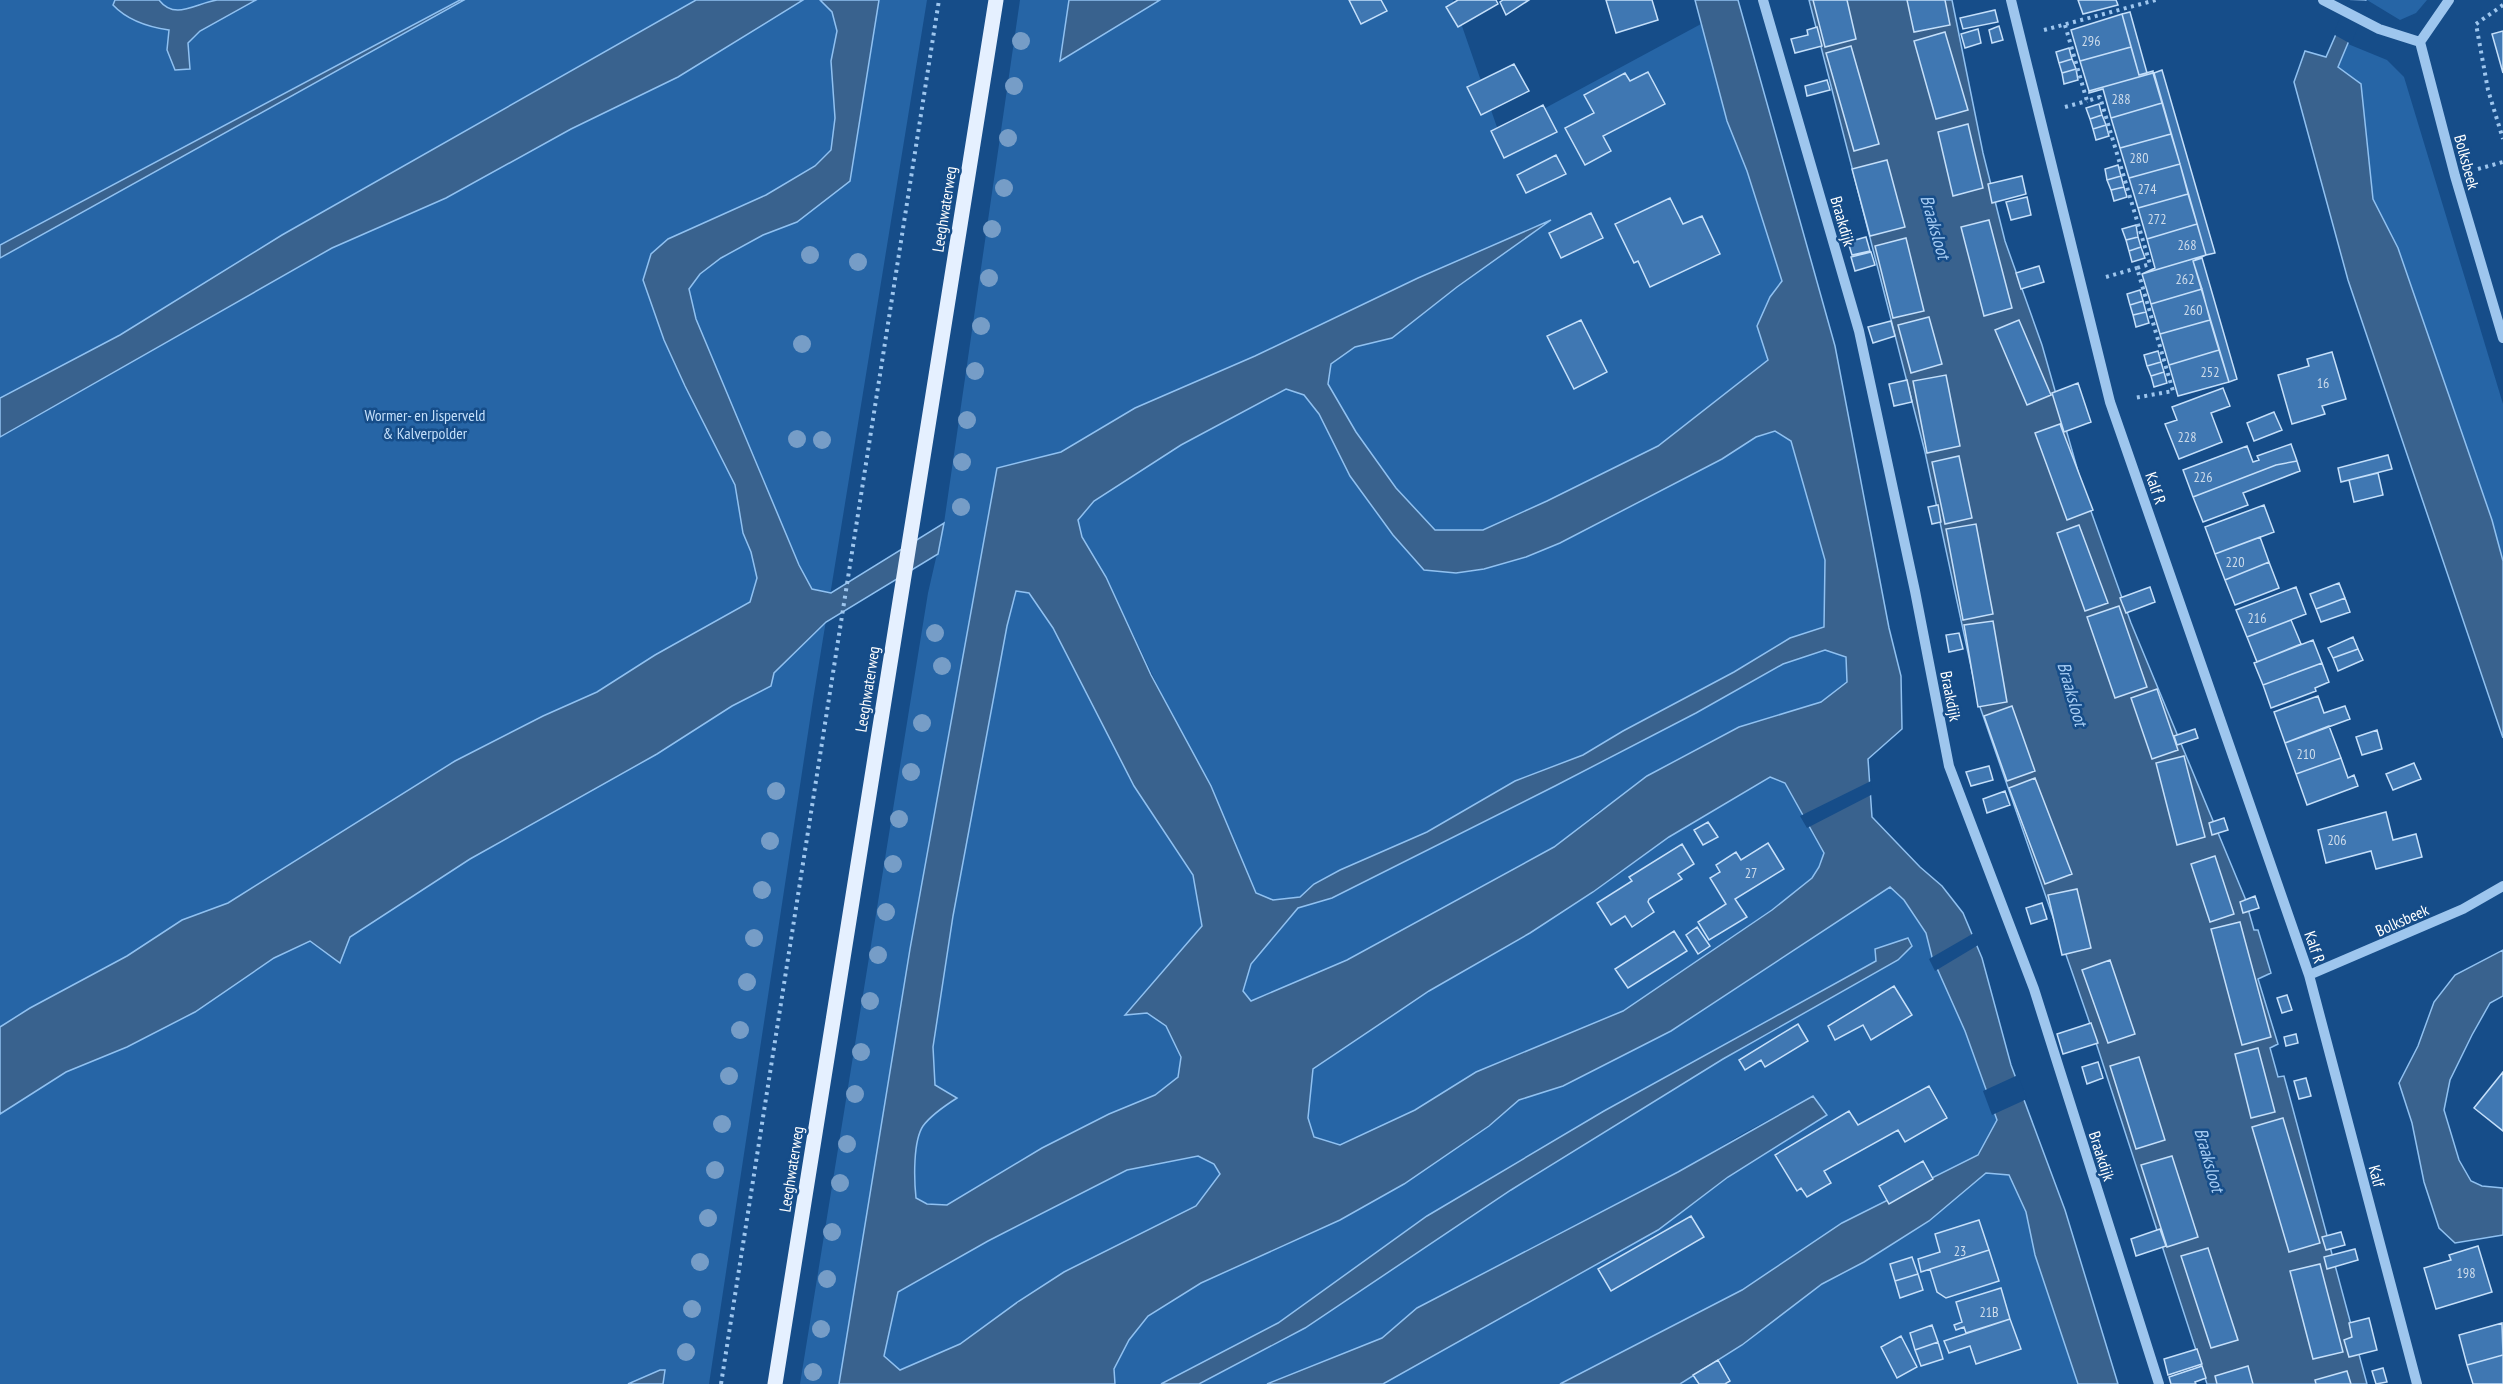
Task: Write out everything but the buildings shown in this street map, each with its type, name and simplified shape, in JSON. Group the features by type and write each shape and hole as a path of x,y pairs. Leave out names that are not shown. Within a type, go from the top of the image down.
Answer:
{"main road":[{"name":"Leeghwaterweg","path":"775,1384 996,0"}],"street":[{"name":"Braakdijk","path":"1763,0 1859,331 1915,591 1949,766 2034,989 2159,1384"},
{"name":"Kalf R","path":"2011,0 2110,402 2309,975"},
{"path":"2328,2 2365,23 2420,42 2449,0"},
{"name":"Bolksbeek","path":"2420,42 2455,176 2503,338"},
{"name":"Bolksbeek","path":"2309,975 2463,909 2503,886"},
{"name":"Kalf","path":"2309,975 2416,1384"}],"path":[{"path":"721,1384 939,0"},
{"path":"2020,36 2156,0"},
{"path":"2503,5 2476,24 2488,90 2503,139"},
{"path":"2064,25 2087,101 2100,97 2150,264 2081,284"},
{"path":"2110,402 2173,391 2137,268"}],"green space":[{"name":"Wormer- en Jisperveld & Kalverpolder","path":"0,0 927,0 813,700 709,1384 0,1384"},
{"path":"1020,0 1069,0 1060,61 1160,0 1453,0 1499,133 1701,24 1727,121 1747,171 1782,281 1770,297 1768,360 1658,446 1483,530 1435,530 1396,488 1356,432 1328,384 1331,364 1355,347 1392,338 1457,287 1547,222 1418,278 1255,356 1135,408 1061,452 997,468 910,949 839,1384 800,1384 928,593 944,523"},
{"path":"2367,0 2427,0 2416,13 2400,20"},
{"path":"2348,44 2387,60 2404,77 2503,404 2503,561 2492,520 2398,248 2373,199 2361,84 2338,67"},
{"path":"1286,389 1304,395 1319,414 1350,476 1393,535 1424,569 1456,573 1484,569 1560,543 1722,459 1756,437 1775,431 1791,441 1825,560 1824,627 1790,638 1734,672 1583,755 1515,781 1427,832 1340,870 1314,884 1300,897 1273,900 1256,893 1106,577 1082,537 1078,520 1094,501 1181,445"},
{"path":"1016,591 1029,593 1053,628 1134,786 1193,875 1202,926 1125,1014 1147,1013 1166,1026 1181,1057 1178,1077 1155,1095 1109,1114 1042,1148 947,1205 927,1204 916,1198 917,1141 926,1122 938,1110 956,1098 935,1085 933,1047 953,916 1007,626"},
{"path":"1825,650 1846,657 1847,682 1821,702 1739,727 1599,811 1554,847 1347,961 1250,1002 1243,991 1251,964 1297,908 1332,898 1696,713 1783,664"},
{"path":"1770,777 1785,783 1824,853 1812,878 1772,910 1623,1011 1476,1072 1415,1110 1340,1145 1314,1137 1308,1118 1313,1069 1429,991 1530,933 1593,892 1669,837"},
{"path":"1890,887 1904,900 1926,933 1932,957 1965,1031 1997,1121 1978,1155 1842,1223 1742,1290 1560,1384 1383,1384 1658,1230 1728,1177 1827,1115 1813,1096 1742,1134 1679,1172 1417,1308 1382,1338 1267,1384 1199,1384 1305,1328 1511,1190 1723,1059 1898,960 1876,949 1876,961 1604,1111 1427,1216 1278,1323 1161,1384 1115,1384 1114,1370 1129,1340 1148,1316 1201,1283 1340,1220 1404,1184 1489,1126 1519,1100 1563,1086 1671,1031"},
{"path":"1199,1156 1214,1164 1220,1174 1196,1206 1064,1272 960,1344 900,1370 884,1356 897,1292 988,1241 1127,1170"},
{"path":"1986,1173 2009,1175 2026,1212 2035,1255 2078,1384 1680,1384 1742,1345 1822,1284 1864,1262 1929,1221"}],"water":[{"path":"115,0 159,0 165,6 179,10 217,0 256,0 200,31 188,43 190,69 175,70 167,50 169,30 132,19 113,5"},
{"path":"460,0 464,0 0,258 0,245"},
{"path":"696,0 803,0 678,77 571,129 446,198 332,248 0,437 0,398 120,335 282,235"},
{"path":"820,0 879,0 850,181 797,222 763,235 721,258 700,274 689,289 696,319 799,565 812,589 831,593 944,523 938,554 826,622 774,673 771,686 732,706 657,754 470,859 350,937 340,963 310,941 274,958 195,1012 127,1047 66,1072 0,1114 0,1027 30,1008 127,956 182,920 228,903 455,761 543,716 597,692 655,655 750,602 757,578 751,552 743,533 735,485 664,340 643,280 651,254 668,239 766,195 815,166 831,150 835,118 831,61 837,31 832,12"},
{"path":"1069,0 1160,0 1060,61"},
{"path":"1695,0 1738,0 1835,346 1889,628 1901,676 1902,729 1868,759 1872,817 1920,867 1942,886 1963,913 1982,958 2011,1065 2065,1210 2118,1384 2078,1384 2035,1255 2026,1212 2009,1175 1986,1173 1929,1221 1864,1262 1822,1284 1742,1345 1680,1384 1560,1384 1742,1290 1842,1223 1978,1155 1997,1120 1965,1031 1932,957 1926,933 1904,900 1890,887 1671,1031 1563,1086 1519,1100 1489,1126 1404,1184 1340,1220 1201,1283 1148,1316 1129,1340 1114,1369 1115,1384 839,1384 910,949 997,468 1061,452 1135,408 1255,356 1418,278 1551,220 1457,287 1392,338 1355,347 1331,364 1328,384 1356,432 1396,488 1435,530 1483,530 1547,501 1658,446 1768,360 1757,326 1770,297 1782,281 1747,171 1727,121","holes":["1286,389 1304,395 1319,414 1350,476 1393,535 1424,570 1456,573 1484,569 1526,557 1560,543 1722,459 1756,437 1775,431 1791,441 1825,560 1824,627 1790,638 1734,672 1583,755 1515,781 1427,832 1340,870 1314,884 1300,897 1273,900 1256,893 1211,786 1151,675 1106,577 1082,537 1078,520 1094,501 1181,445","1016,591 1029,593 1053,628 1134,786 1193,875 1202,926 1125,1015 1147,1013 1166,1026 1181,1057 1178,1077 1155,1095 1109,1114 1042,1148 947,1205 927,1204 916,1198 917,1141 923,1126 934,1114 957,1098 935,1085 933,1047 953,916 1007,626","1825,650 1846,657 1847,682 1821,702 1739,727 1647,776 1554,847 1347,960 1251,1001 1243,991 1251,964 1298,908 1332,898 1555,786 1696,713 1783,664","1770,777 1785,783 1824,853 1812,878 1772,910 1623,1011 1476,1072 1415,1110 1340,1145 1314,1137 1308,1118 1313,1069 1429,991 1530,933 1593,892 1669,837","1198,1156 1214,1164 1220,1174 1196,1206 1064,1272 960,1344 900,1370 884,1356 898,1292 988,1241 1127,1170"]},
{"name":"Braaksloot","path":"1809,0 1952,0 1983,153 2005,241 2042,345 2083,489 2131,623 2245,898 2254,930 2258,930 2271,973 2258,979 2278,1044 2270,1048 2278,1077 2284,1076 2367,1384 2207,1384 2088,1018 1979,704 1925,452"},
{"path":"2351,0 2366,0 2338,67 2361,84 2373,199 2398,248 2492,520 2503,561 2503,738 2348,280 2294,82 2305,51 2326,57"},
{"path":"1908,938 1912,946 1898,960 1723,1059 1511,1190 1305,1328 1199,1384 1161,1384 1278,1323 1427,1216 1604,1111 1876,961 1875,949"},
{"path":"2503,950 2503,996 2490,1003 2472,1035 2450,1080 2444,1110 2459,1160 2471,1181 2482,1186 2503,1188 2503,1235 2455,1243 2439,1228 2424,1182 2412,1123 2399,1083 2418,1046 2434,1002 2455,975"},
{"path":"1813,1096 1827,1115 1728,1177 1658,1230 1383,1384 1267,1384 1382,1338 1417,1308 1678,1172"},
{"path":"665,1370 663,1384 628,1384"}],"pier":[{"path":"2348,0 2369,1 2351,44 2333,34"},
{"path":"1871,781 1873,794 1807,828 1800,816"},
{"path":"1974,933 1980,944 1935,971 1929,959"},
{"path":"2018,1075 2027,1099 1992,1115 1983,1091"}]}
